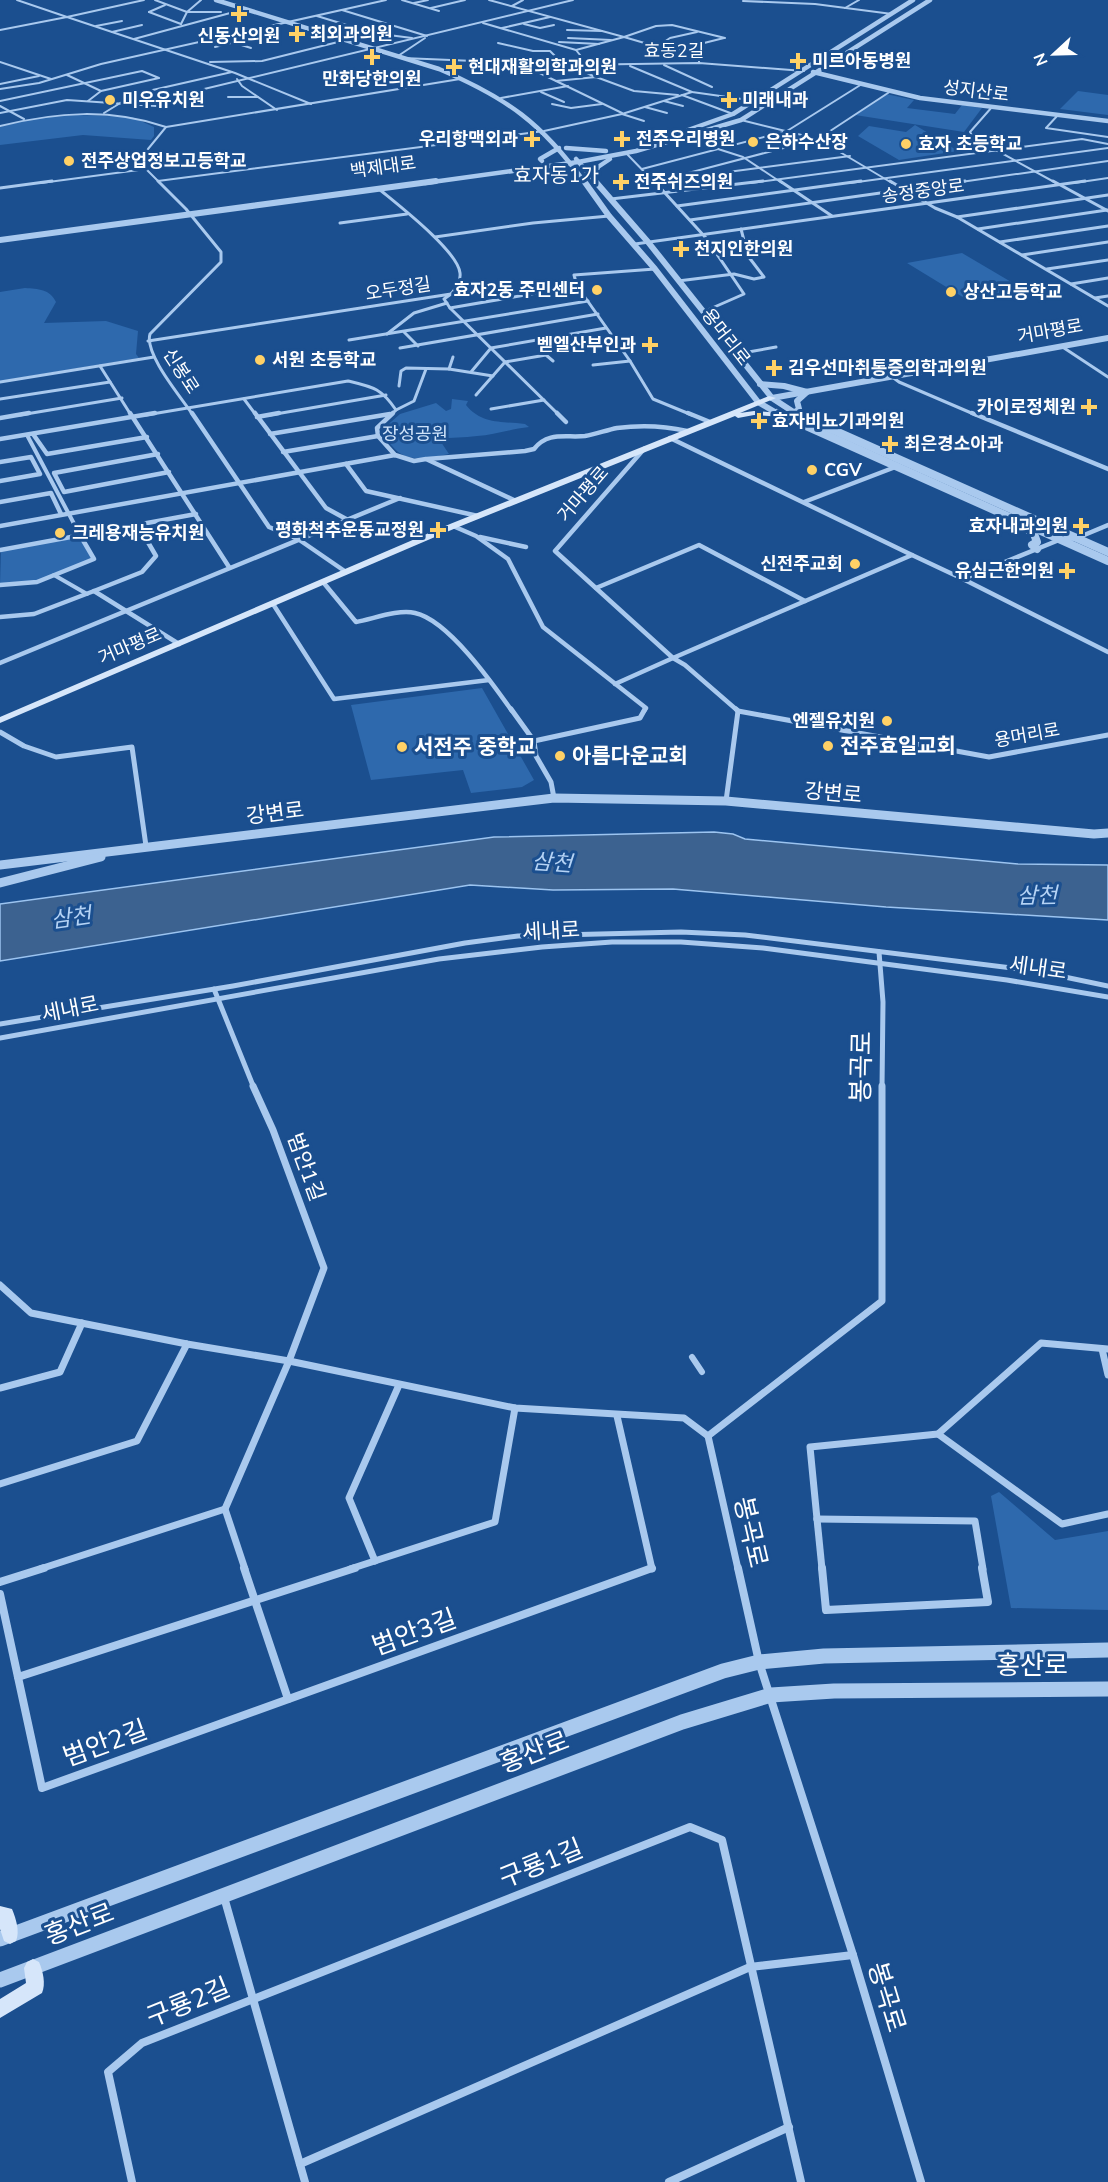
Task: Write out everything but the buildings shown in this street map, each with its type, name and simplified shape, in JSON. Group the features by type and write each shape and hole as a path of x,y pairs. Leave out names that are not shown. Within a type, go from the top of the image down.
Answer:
{"main road":[{"name":"거마평로","path":"1,718 453,526 772,398"},
{"path":"731,413 738,416 754,413 780,415"},
{"path":"0,1915 6,1915 5,1937"},
{"path":"0,2009 36,1987 33,1968"}],"street":[{"path":"17,0 251,79 311,104"},
{"path":"0,30 144,0"},
{"path":"155,0 187,12 236,11"},
{"path":"181,24 187,12 201,0"},
{"name":"용머리로","path":"216,0 439,69 501,98 546,133 589,175 648,242 772,398 794,413 1108,552"},
{"path":"0,89 52,80 101,64 386,0"},
{"path":"402,0 439,10"},
{"path":"414,3 428,0"},
{"path":"430,8 465,0"},
{"path":"489,0 675,50 699,59 699,63"},
{"path":"512,6 523,0"},
{"path":"0,113 53,101 156,106 175,96 573,0"},
{"path":"774,4 782,0"},
{"path":"815,4 822,0"},
{"path":"844,9 859,0"},
{"name":"백제대로","path":"0,240 606,154 701,126 733,114 913,0"},
{"name":"백제대로","path":"606,154 626,153 741,120 930,0"},
{"path":"742,1 815,4 892,14"},
{"path":"165,5 149,12 181,24"},
{"path":"133,39 181,24 245,9"},
{"path":"342,10 428,36"},
{"path":"316,16 373,33 416,39"},
{"path":"502,28 550,16"},
{"path":"96,27 122,21"},
{"path":"482,22 576,50 656,26 672,25 725,38 675,50"},
{"path":"522,23 540,28 554,25"},
{"path":"112,32 142,26"},
{"path":"214,47 270,33 257,29"},
{"path":"567,30 602,30"},
{"path":"658,46 670,38 698,31"},
{"path":"399,57 428,36"},
{"path":"218,38 251,48"},
{"path":"568,38 610,40"},
{"path":"194,59 222,63 253,63 301,54 346,40"},
{"path":"558,42 599,44"},
{"path":"498,43 528,51 548,50 557,55 564,65"},
{"path":"576,50 588,65"},
{"name":"효동2길","path":"399,57 564,65 699,63 804,71"},
{"path":"518,62 622,114 644,122"},
{"path":"1,63 52,80"},
{"path":"660,64 712,87"},
{"path":"573,65 596,77 634,91 682,95 700,99 719,111 733,114"},
{"path":"627,65 692,92 756,101"},
{"path":"0,104 85,82 142,71 177,85"},
{"name":"성지산로","path":"804,71 920,98 1108,121"},
{"path":"234,73 238,82 277,110"},
{"path":"104,114 135,94 234,73"},
{"path":"67,75 101,91"},
{"path":"0,84 40,76"},
{"path":"556,81 596,77"},
{"path":"88,101 101,91 159,78"},
{"path":"806,80 838,78"},
{"path":"0,126 25,119 76,112 138,117 166,127 460,79"},
{"path":"642,169 787,131 862,84"},
{"path":"501,98 568,86"},
{"path":"654,182 818,139 891,91"},
{"path":"541,92 564,102"},
{"path":"158,181 546,133 622,114 692,92"},
{"path":"228,97 259,97"},
{"path":"664,101 683,106"},
{"path":"0,104 25,119"},
{"path":"552,104 572,108 602,104"},
{"path":"992,106 970,132 974,138 1107,211"},
{"path":"645,107 667,113"},
{"path":"1058,114 1046,128 1108,137"},
{"path":"741,120 818,139 927,204 957,217 1108,306"},
{"path":"0,188 146,169 142,161 148,149 166,127"},
{"path":"611,200 1082,139 1108,146"},
{"path":"677,206 1088,151 1108,146"},
{"path":"562,170 543,170 540,159 562,148 606,154 611,160 598,167 595,174 589,175"},
{"path":"718,148 743,157 832,216"},
{"path":"626,153 690,220 734,274"},
{"path":"677,176 682,178 850,156"},
{"name":"용머리로","path":"573,160 574,173 635,244 758,402 780,415 1108,561"},
{"path":"690,220 1108,161"},
{"name":"백제대로","path":"0,234 379,189 541,164"},
{"name":"신봉로","path":"146,169 188,212 221,252 220,262 150,334 148,341 154,357 269,527 298,539 346,572"},
{"name":"송정중앙로","path":"635,244 1108,178"},
{"name":"백제대로","path":"379,189 435,237 459,268 461,273 459,286 451,294"},
{"path":"957,217 1108,195"},
{"path":"978,229 1107,211"},
{"path":"340,223 406,214"},
{"path":"435,237 533,223 609,216"},
{"path":"1000,242 1108,226"},
{"path":"678,281 734,274 754,279 764,277 748,256 741,229"},
{"path":"1022,255 1108,242"},
{"path":"1046,269 1108,260"},
{"name":"오두정길","path":"451,294 444,299 450,308 577,286 574,275 655,269"},
{"name":"용머리로","path":"703,312 744,294 734,274"},
{"path":"1071,284 1108,278"},
{"path":"577,286 630,360 653,399 710,422"},
{"name":"오두정길","path":"148,341 451,294"},
{"path":"1095,298 1108,296"},
{"path":"350,340 588,301"},
{"path":"387,334 400,320 425,309 447,303"},
{"path":"450,308 566,422"},
{"path":"400,348 598,314"},
{"path":"471,372 491,348 606,328"},
{"path":"404,332 418,346"},
{"name":"거마평로","path":"772,398 1108,338"},
{"path":"582,349 619,345"},
{"path":"1061,346 1108,377"},
{"path":"737,354 776,347"},
{"path":"476,395 505,362 546,355 553,361"},
{"path":"0,382 154,357"},
{"path":"450,369 453,357"},
{"path":"593,364 630,360"},
{"path":"100,366 229,567"},
{"path":"399,386 401,370 406,368 450,369 493,376"},
{"path":"394,455 378,436 377,428 390,414 414,401 426,369"},
{"path":"891,376 899,382 1108,469"},
{"path":"0,399 110,381"},
{"path":"0,439 348,381 364,382 386,395 396,410"},
{"path":"760,384 770,383 786,388 801,388 807,392 797,401 799,409 794,413"},
{"path":"257,417 386,395"},
{"path":"0,418 122,398"},
{"path":"244,399 297,473 326,508 348,520"},
{"path":"491,409 544,400"},
{"path":"270,435 390,414"},
{"path":"0,526 394,455 414,461 451,455 525,451 534,449 540,441 550,436 584,436 625,428 666,426 687,431"},
{"path":"33,434 46,454 147,437"},
{"path":"0,585 37,582 94,559 27,435"},
{"path":"282,452 378,436"},
{"path":"669,438 963,579 1108,652"},
{"name":"거마평로","path":"645,448 555,551 673,658 685,665 738,711"},
{"path":"158,454 54,473 64,492 169,472"},
{"path":"0,462 31,457 40,474 0,481"},
{"path":"426,459 516,501"},
{"path":"346,464 366,490 478,516"},
{"path":"804,502 898,466"},
{"path":"0,502 51,493 61,514"},
{"path":"2,661 400,498"},
{"path":"0,559 1,550 196,514"},
{"path":"0,617 34,614 142,572 156,556 138,525"},
{"path":"963,579 1059,540 1077,538 1108,525"},
{"path":"453,526 476,536 526,547"},
{"path":"1033,528 1026,530 1034,534 1037,542 1032,545 1038,549"},
{"path":"476,536 508,559 543,627 646,708 640,718 534,741"},
{"path":"596,588 699,545 805,601"},
{"path":"615,684 912,555"},
{"path":"54,575 87,594"},
{"path":"322,582 356,622 415,613 428,618 464,649 534,741 532,751 555,786 554,798"},
{"path":"94,591 179,644"},
{"path":"273,604 334,699 489,680"},
{"path":"726,801 738,711"},
{"name":"용머리로","path":"738,711 989,757 1108,735"},
{"path":"0,732 24,746 56,757 132,747 146,846"},
{"name":"강변로","path":"0,865 554,798 726,801 1094,834 1108,833"},
{"path":"0,883 104,856 111,850"},
{"name":"세내로","path":"0,1024 214,989 454,945 518,936 702,933 745,935 1036,971 1108,986"},
{"name":"세내로","path":"0,1038 494,951 627,943 715,944 1032,982 1108,997"},
{"name":"봉곡로","path":"879,952 883,1002 880,1174 882,1302 708,1436 759,1662 853,1956 921,2182"},
{"name":"범안1길","path":"214,989 273,1130 324,1268 289,1361"},
{"path":"0,1285 31,1313 187,1344 289,1361 515,1408 617,1416 684,1418 708,1436"},
{"path":"0,1389 60,1372 82,1323"},
{"path":"816,1519 975,1521 988,1602 826,1610 816,1519 810,1447 938,1434 1041,1343 1105,1349 1105,1371 1108,1375"},
{"path":"0,1484 137,1441 187,1344"},
{"path":"692,1357 702,1372"},
{"path":"288,1699 225,1509 289,1361"},
{"path":"375,1561 349,1498 399,1385"},
{"path":"18,1677 495,1522 515,1408"},
{"name":"범안3길","path":"288,1699 652,1569 617,1416"},
{"path":"938,1434 1062,1524 1108,1514"},
{"path":"0,1582 225,1509"},
{"name":"범안2길","path":"0,1594 42,1788 288,1699"},
{"name":"홍산로","path":"5,1937 723,1671 759,1662 824,1656 1108,1650"},
{"name":"홍산로","path":"0,1980 682,1722 771,1695 834,1691 1108,1689"},
{"name":"구룡1길","path":"253,1999 690,1827 722,1840 801,2182"},
{"path":"223,1895 253,1999"},
{"path":"300,2164 750,1967 853,1956"},
{"name":"구룡2길","path":"132,2182 108,2072 142,2043 253,1999 305,2182"},
{"path":"669,2182 789,2127"}],"green space":[{"path":"1078,91 1108,95 1108,115 1060,109"},
{"path":"886,94 914,100 907,108 955,114 962,105 982,108 964,132 855,115"},
{"path":"78,115 132,117 154,127 154,136 151,140 83,135 0,145 0,127 37,118"},
{"path":"915,125 958,151 899,160 858,136 869,126 906,132"},
{"path":"962,253 1025,290 966,299 907,263"},
{"path":"25,288 47,292 56,302 44,323 106,321 138,331 136,354 139,358 0,381 0,292"},
{"name":"장성공원","path":"452,399 468,401 466,405 472,411 486,419 525,424 529,427 483,435 439,439 449,454 425,458 411,457 398,452 386,438 383,429 400,414 436,403 446,411 451,409"},
{"path":"80,535 94,559 37,582 0,585 1,550"},
{"path":"482,688 534,780 522,787 471,793 463,770 371,780 351,705"},
{"path":"999,1492 1055,1540 1108,1531 1108,1610 1011,1608 991,1496"}],"water":[{"name":"삼천","path":"714,832 733,834 745,839 1018,864 1108,865 1108,920 886,907 673,889 553,890 470,885 0,961 0,904 494,837"}],"place":[{"name":"신동산의원","path":"239,14"},
{"name":"최외과의원","path":"297,34"},
{"name":"만화당한의원","path":"372,57"},
{"name":"미르아동병원","path":"798,61"},
{"name":"현대재활의학과의원","path":"454,67"},
{"name":"미우유치원","path":"110,100"},
{"name":"미래내과","path":"729,100"},
{"name":"우리항맥외과","path":"532,139"},
{"name":"전주우리병원","path":"622,139"},
{"name":"은하수산장","path":"753,142"},
{"name":"효자 초등학교","path":"906,144"},
{"name":"전주상업정보고등학교","path":"69,161"},
{"name":"전주쉬즈의원","path":"621,182"},
{"name":"천지인한의원","path":"681,249"},
{"name":"효자2동 주민센터","path":"597,290"},
{"name":"상산고등학교","path":"951,292"},
{"name":"벧엘산부인과","path":"650,345"},
{"name":"서원 초등학교","path":"260,360"},
{"name":"김우선마취통증의학과의원","path":"774,368"},
{"name":"카이로정체원","path":"1089,407"},
{"name":"효자비뇨기과의원","path":"759,421"},
{"name":"최은경소아과","path":"890,444"},
{"name":"CGV","path":"812,470"},
{"name":"효자내과의원","path":"1081,526"},
{"name":"평화척추운동교정원","path":"438,530"},
{"name":"크레용재능유치원","path":"60,533"},
{"name":"신전주교회","path":"855,564"},
{"name":"유심근한의원","path":"1067,571"},
{"name":"엔젤유치원","path":"887,721"},
{"name":"전주효일교회","path":"828,746"},
{"name":"서전주 중학교","path":"402,747"},
{"name":"아름다운교회","path":"560,756"}],"district":[{"name":"효자동1가","path":"556,175"}]}
